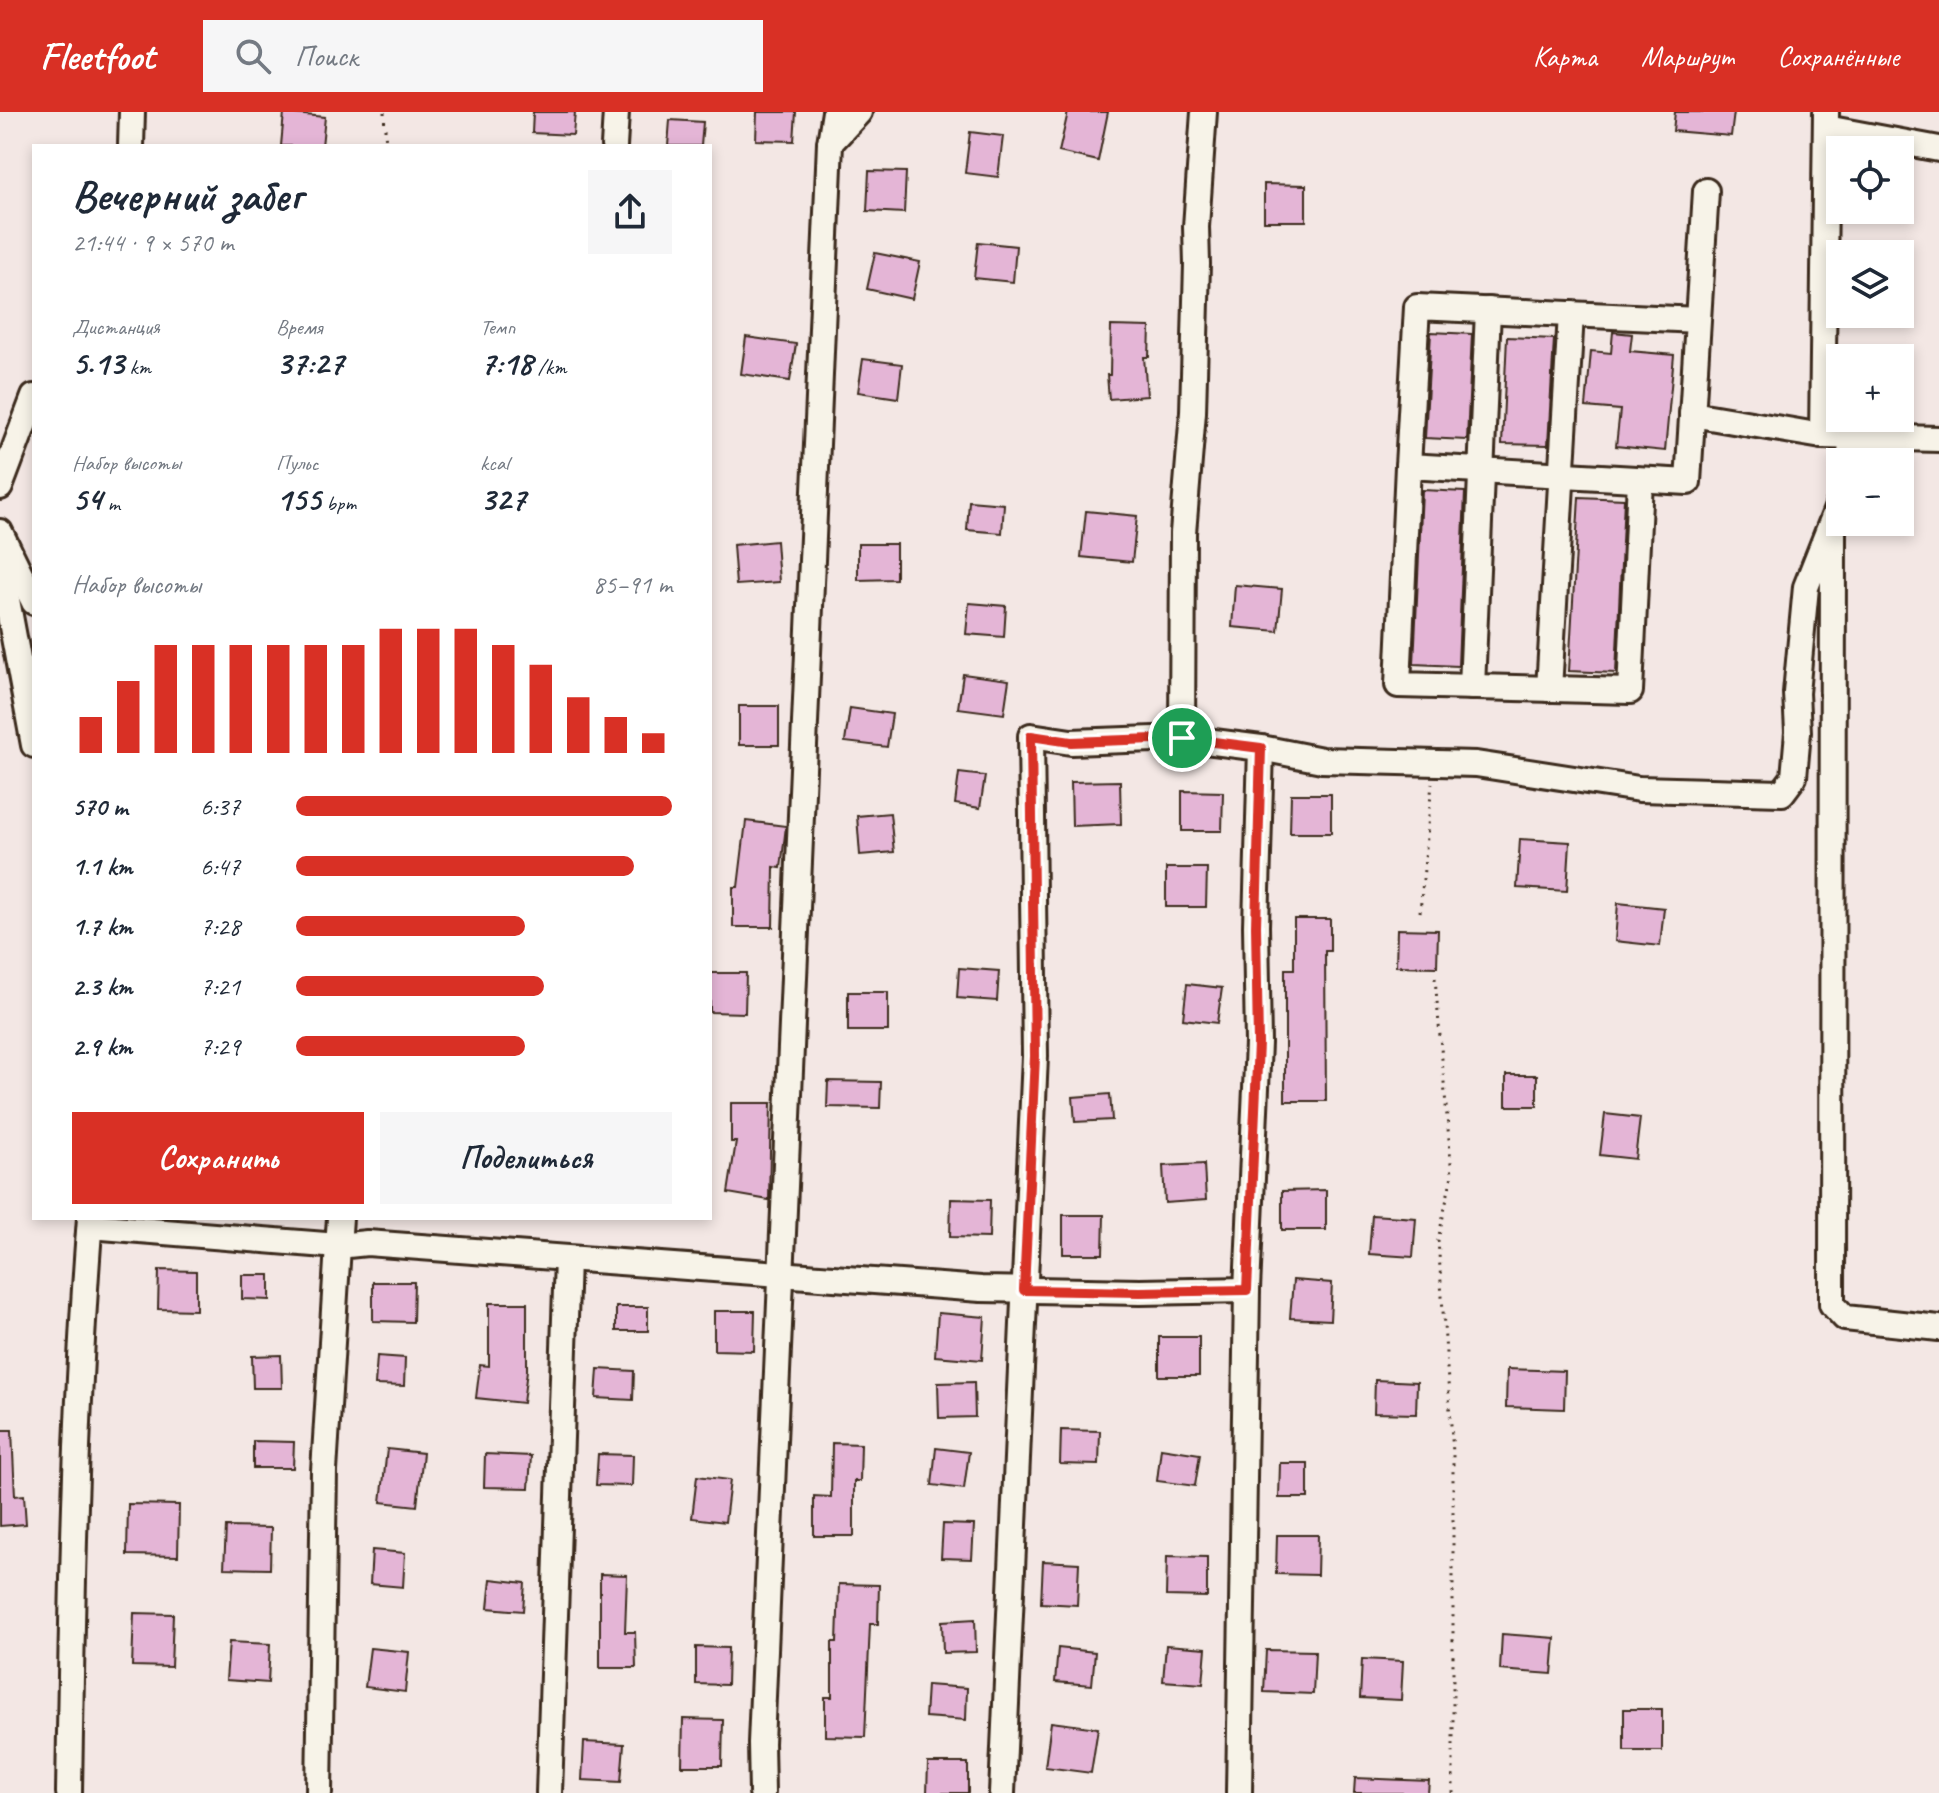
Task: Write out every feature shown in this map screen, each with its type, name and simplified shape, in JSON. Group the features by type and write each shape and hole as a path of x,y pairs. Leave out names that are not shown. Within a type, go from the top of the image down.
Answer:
{"street":[{"path":"131,144 132,112"},
{"path":"614,144 616,112"},
{"path":"762,1793 762,1728 830,143 835,112"},
{"path":"830,143 859,112"},
{"path":"1182,738 1183,533 1193,412 1196,227 1204,112"},
{"path":"1822,436 1826,120 1939,149"},
{"path":"1408,466 1688,482 1706,191"},
{"path":"1640,480 1630,691 1398,685 1417,307 1698,320"},
{"path":"1472,687 1488,310"},
{"path":"1549,689 1571,314"},
{"path":"0,487 32,402"},
{"path":"1692,414 1822,436 1939,439"},
{"path":"1851,448 1852,437"},
{"path":"0,532 32,598"},
{"path":"1782,793 1794,777 1798,732 1796,693 1806,587 1827,536"},
{"path":"1836,536 1832,792 1832,1304 1845,1318 1939,1328"},
{"path":"0,562 32,734"},
{"path":"1002,1793 1035,1056 1031,736 1071,742 1182,738 1322,760 1476,764 1639,789 1832,792"},
{"path":"1239,1793 1247,1290 1258,1043 1256,926 1261,748"},
{"path":"319,1793 324,1471 340,1220"},
{"path":"69,1793 82,1321 90,1222 338,1246 367,1243 1024,1290 1247,1290"},
{"path":"549,1793 567,1259"}],"path":[{"path":"384,112 386,144"},
{"path":"1420,912 1434,763"},
{"path":"1435,978 1452,1175 1438,1240 1453,1453 1453,1793"}],"building":[{"path":"533,112 575,112 573,135 532,133"},
{"path":"757,112 796,112 794,141 756,140"},
{"path":"1068,112 1108,112 1098,161 1059,152"},
{"path":"1675,112 1734,112 1731,136 1673,131"},
{"path":"284,113 325,117 322,144 281,144"},
{"path":"670,120 703,122 701,144 668,144"},
{"path":"970,132 1003,136 998,177 965,173"},
{"path":"869,171 906,172 904,213 867,211"},
{"path":"1264,184 1306,185 1306,221 1264,221"},
{"path":"978,242 1016,246 1013,282 974,278"},
{"path":"875,253 920,262 912,299 867,289"},
{"path":"1111,326 1150,327 1149,357 1144,357 1147,396 1109,399 1107,375 1110,375"},
{"path":"1431,332 1472,334 1467,440 1425,438"},
{"path":"1613,332 1632,334 1630,351 1674,355 1665,451 1616,446 1620,410 1586,407 1591,351 1611,353"},
{"path":"746,337 796,344 790,381 741,374"},
{"path":"1507,337 1554,339 1548,445 1502,444"},
{"path":"863,359 902,364 898,398 858,392"},
{"path":"1422,490 1465,492 1458,666 1414,664"},
{"path":"1579,497 1624,499 1616,673 1569,671"},
{"path":"969,501 1004,504 1002,533 967,530"},
{"path":"1086,511 1137,516 1132,562 1081,557"},
{"path":"776,541 779,582 736,585 733,545"},
{"path":"858,544 896,544 896,579 858,580"},
{"path":"1235,585 1282,589 1278,631 1232,627"},
{"path":"969,603 1006,606 1004,637 966,634"},
{"path":"963,674 1009,680 1004,714 958,708"},
{"path":"739,706 779,706 779,745 739,745"},
{"path":"850,708 892,714 887,747 845,742"},
{"path":"959,773 985,776 980,808 955,804"},
{"path":"1120,781 1121,824 1072,826 1071,782"},
{"path":"1182,791 1223,792 1222,831 1182,831"},
{"path":"1291,794 1331,794 1331,833 1290,833"},
{"path":"890,813 894,852 860,855 857,816"},
{"path":"746,821 786,826 781,868 774,867 773,927 733,927 733,887 738,887"},
{"path":"1520,839 1570,842 1567,891 1517,888"},
{"path":"1166,868 1207,868 1206,907 1166,907"},
{"path":"1618,903 1664,908 1660,946 1615,941"},
{"path":"1294,919 1330,919 1330,951 1325,951 1326,1101 1285,1101 1285,969 1294,969"},
{"path":"1397,929 1438,930 1437,967 1396,966"},
{"path":"959,968 999,971 997,1001 957,998"},
{"path":"712,973 746,973 745,1013 712,1012"},
{"path":"1187,984 1222,988 1217,1023 1183,1019"},
{"path":"848,992 888,992 888,1031 848,1031"},
{"path":"1506,1075 1537,1075 1537,1106 1506,1106"},
{"path":"828,1081 881,1082 880,1108 827,1107"},
{"path":"1110,1094 1112,1120 1075,1122 1073,1097"},
{"path":"731,1103 771,1103 769,1200 728,1193 736,1142 731,1142"},
{"path":"1605,1114 1640,1118 1635,1159 1600,1155"},
{"path":"1204,1164 1206,1200 1165,1203 1163,1166"},
{"path":"1326,1190 1326,1230 1282,1230 1282,1191"},
{"path":"951,1199 990,1200 989,1238 950,1237"},
{"path":"1063,1215 1104,1215 1103,1254 1063,1254"},
{"path":"1372,1215 1416,1218 1413,1257 1369,1254"},
{"path":"159,1270 196,1271 196,1310 158,1309"},
{"path":"242,1275 270,1275 270,1300 242,1299"},
{"path":"1293,1280 1332,1283 1330,1320 1290,1318"},
{"path":"373,1282 414,1282 413,1322 373,1321"},
{"path":"489,1303 527,1303 527,1370 523,1403 476,1398 480,1365 489,1366"},
{"path":"616,1307 648,1307 648,1331 616,1331"},
{"path":"714,1311 755,1311 754,1351 714,1350"},
{"path":"938,1313 985,1317 982,1360 935,1356"},
{"path":"1159,1337 1199,1337 1199,1376 1159,1376"},
{"path":"281,1355 282,1388 253,1388 252,1356"},
{"path":"377,1356 405,1358 404,1386 375,1385"},
{"path":"598,1369 634,1371 633,1400 596,1398"},
{"path":"1507,1369 1565,1371 1564,1409 1506,1407"},
{"path":"1375,1380 1417,1382 1416,1414 1374,1413"},
{"path":"974,1382 975,1417 939,1418 938,1383"},
{"path":"0,1430 12,1430 15,1496 24,1495 26,1524 0,1526"},
{"path":"1061,1430 1100,1431 1099,1465 1060,1464"},
{"path":"253,1441 294,1442 293,1468 253,1468"},
{"path":"832,1443 861,1444 860,1481 854,1481 854,1536 814,1536 814,1496 831,1497"},
{"path":"936,1448 969,1452 964,1489 932,1485"},
{"path":"1161,1448 1200,1454 1195,1486 1157,1481"},
{"path":"387,1449 423,1453 417,1506 381,1502"},
{"path":"485,1454 531,1456 529,1488 484,1487"},
{"path":"598,1454 633,1455 632,1486 596,1485"},
{"path":"1280,1463 1308,1463 1308,1498 1279,1498"},
{"path":"697,1476 730,1480 725,1522 692,1518"},
{"path":"128,1504 179,1505 178,1556 127,1555"},
{"path":"943,1524 974,1525 972,1559 941,1558"},
{"path":"226,1527 271,1528 270,1569 224,1568"},
{"path":"1277,1535 1318,1535 1317,1575 1276,1574"},
{"path":"372,1550 405,1553 403,1587 370,1584"},
{"path":"1167,1556 1207,1557 1207,1597 1166,1596"},
{"path":"1043,1561 1079,1563 1077,1605 1041,1603"},
{"path":"600,1574 627,1575 625,1632 635,1632 636,1668 600,1668"},
{"path":"491,1579 525,1583 523,1611 488,1608"},
{"path":"839,1584 879,1585 878,1624 870,1624 865,1737 825,1736 825,1697 832,1697 832,1642 837,1642"},
{"path":"134,1613 173,1614 171,1667 132,1666"},
{"path":"975,1619 976,1652 943,1653 942,1621"},
{"path":"1502,1634 1555,1638 1552,1674 1500,1670"},
{"path":"229,1642 270,1644 268,1683 226,1680"},
{"path":"1166,1645 1206,1648 1203,1684 1163,1681"},
{"path":"696,1647 728,1648 727,1685 696,1684"},
{"path":"370,1648 409,1652 405,1692 365,1687"},
{"path":"1058,1648 1095,1652 1092,1685 1055,1682"},
{"path":"1266,1650 1315,1651 1313,1694 1264,1692"},
{"path":"1362,1659 1403,1661 1401,1700 1360,1698"},
{"path":"927,1685 967,1688 966,1720 925,1717"},
{"path":"1624,1709 1662,1709 1662,1751 1624,1751"},
{"path":"683,1719 723,1720 722,1766 682,1766"},
{"path":"1051,1722 1098,1728 1091,1773 1045,1767"},
{"path":"584,1742 624,1744 621,1782 582,1780"},
{"path":"928,1763 968,1763 968,1793 927,1793"},
{"path":"1355,1778 1429,1781 1428,1793 1354,1793"}],"route":[{"path":"1031,736 1071,742 1182,738 1261,748 1256,926 1258,1043 1247,1290 1024,1290 1035,1056 1031,736"}]}
